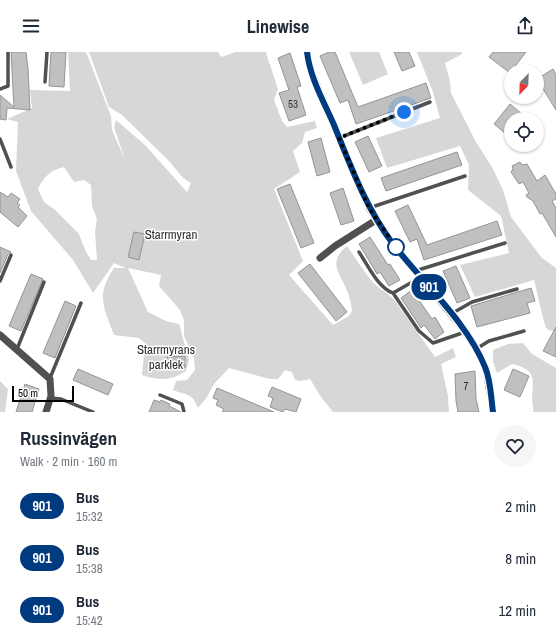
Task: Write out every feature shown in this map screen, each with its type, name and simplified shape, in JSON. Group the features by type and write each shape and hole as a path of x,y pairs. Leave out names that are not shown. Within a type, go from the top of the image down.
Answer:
{"street":[{"path":"308,52 308,62 369,208 376,220 465,332 476,349 486,369 493,412"},
{"path":"320,258 334,246 376,220"},
{"path":"0,335 18,349 50,379 50,398 46,412"}],"lane":[{"path":"0,89 8,86 8,52"},
{"path":"45,82 47,52"},
{"path":"339,138 430,102"},
{"path":"0,139 11,167"},
{"path":"369,208 465,176"},
{"path":"415,271 505,243"},
{"path":"359,252 383,286 393,292 419,331 433,343 465,332"},
{"path":"0,281 12,255"},
{"path":"393,292 421,278"},
{"path":"18,349 44,282"},
{"path":"451,314 472,302 517,289"},
{"path":"50,379 81,303"},
{"path":"476,349 489,341 524,331"},
{"path":"160,395 182,404 184,412"},
{"path":"50,398 62,399 93,412"}],"green space":[{"path":"68,52 86,52 111,116 112,130 125,160 114,127 116,120 145,145 187,192 191,183 183,178 169,161 122,115 109,107 89,52 218,52 221,57 236,52 267,52 266,53 278,89 274,100 282,121 287,127 315,121 317,128 305,132 302,143 293,151 300,172 274,189 303,261 289,275 333,325 349,316 352,311 349,295 339,274 336,263 337,258 347,246 371,280 396,302 435,357 453,348 456,357 441,364 448,396 449,412 333,412 321,397 310,379 301,381 295,380 292,372 285,370 278,379 270,379 229,368 214,384 207,397 198,408 194,399 188,395 173,390 176,381 187,380 195,370 194,358 184,336 184,320 180,310 159,286 161,275 128,268 148,312 166,321 179,324 189,360 186,371 175,377 159,379 142,375 145,343 139,338 114,335 104,308 103,293 108,277 114,268 126,268 114,263 93,293 73,260 31,211 16,171 18,122 7,119 32,108 30,90 70,91","holes":["64,167 74,182 84,180 91,185 92,206 97,219 95,231 97,260 91,260 79,234 54,209 44,202 38,189 42,181 48,175 55,170"]},
{"path":"349,52 379,52 388,74 363,85"},
{"path":"417,52 462,52 462,54 445,63 450,81 451,93 476,142 492,167 503,190 511,217 542,258 556,268 556,332 547,329 534,280 475,297 460,265 509,253 501,216 468,190 469,165 460,146 387,168 376,138 440,118 433,92"},
{"path":"523,343 532,354 556,368 556,412 533,412 533,380 530,372 526,369 512,364 497,373 493,362 493,350 508,344"},
{"path":"0,381 8,389 5,412 0,412"}],"building":[{"path":"11,52 26,52 30,110 7,108 6,120 0,119 0,95 14,107"},
{"path":"51,52 66,52 64,87 49,86"},
{"path":"329,52 335,52 358,107 426,83 431,98 356,124 348,100 340,103 320,56"},
{"path":"394,52 409,52 415,66 402,71"},
{"path":"493,52 526,52 517,64 504,64 504,68 489,57"},
{"path":"290,53 301,86 297,87 306,115 289,121 279,93 289,90 278,58"},
{"path":"553,69 556,75 556,110 544,90 544,75"},
{"path":"510,104 520,112 504,112 504,132 494,124"},
{"path":"368,136 382,166 369,172 355,142"},
{"path":"321,138 330,172 317,176 308,142"},
{"path":"457,152 462,165 386,191 381,178"},
{"path":"520,162 522,165 527,164 537,181 545,175 556,194 556,199 552,201 556,208 556,237 542,213 540,214 533,201 527,197 526,195 529,193 523,182 519,184 511,172 513,169 512,166"},
{"path":"290,184 314,243 301,248 277,189"},
{"path":"343,188 354,221 341,225 330,193"},
{"path":"0,192 8,197 11,193 20,199 17,203 20,205 18,207 27,216 18,227 0,212"},
{"path":"408,205 427,245 497,221 502,235 424,260 417,239 410,242 395,211"},
{"path":"134,232 145,234 139,260 128,257"},
{"path":"370,237 388,265 390,264 400,280 389,286 380,272 377,274 359,244"},
{"path":"0,247 11,252 8,254 0,273"},
{"path":"310,264 347,312 336,321 298,273"},
{"path":"456,266 470,298 457,303 443,271"},
{"path":"31,274 43,279 21,331 9,326"},
{"path":"531,288 535,301 527,303 530,313 477,327 471,306"},
{"path":"412,290 432,319 435,317 444,332 435,339 424,325 421,328 401,298"},
{"path":"65,301 76,306 55,358 43,353"},
{"path":"556,327 556,357 543,351"},
{"path":"185,356 185,368 167,368 167,357"},
{"path":"78,369 113,384 108,395 73,380"},
{"path":"513,369 529,376 520,397 504,390"},
{"path":"475,371 476,399 479,412 458,412 455,374"},
{"path":"25,384 39,389 32,412 16,412"},
{"path":"272,387 301,399 296,412 285,409 283,412 270,407 273,398 268,396"},
{"path":"217,388 274,412 222,412 224,409 216,405 218,400 213,398"},
{"path":"154,400 160,402 161,400 170,404 169,406 181,412 149,412"}],"bus line":[{"name":"901","path":"307,52 308,62 320,93 360,190 369,208 394,245 459,324 478,352 486,369 493,412"}],"route":[{"path":"396,247 369,208 339,138 404,112"}],"park label":[{"name":"Starrmyran","path":"171,234"},
{"name":"Starrmyrans parklek","path":"166,356"}]}
